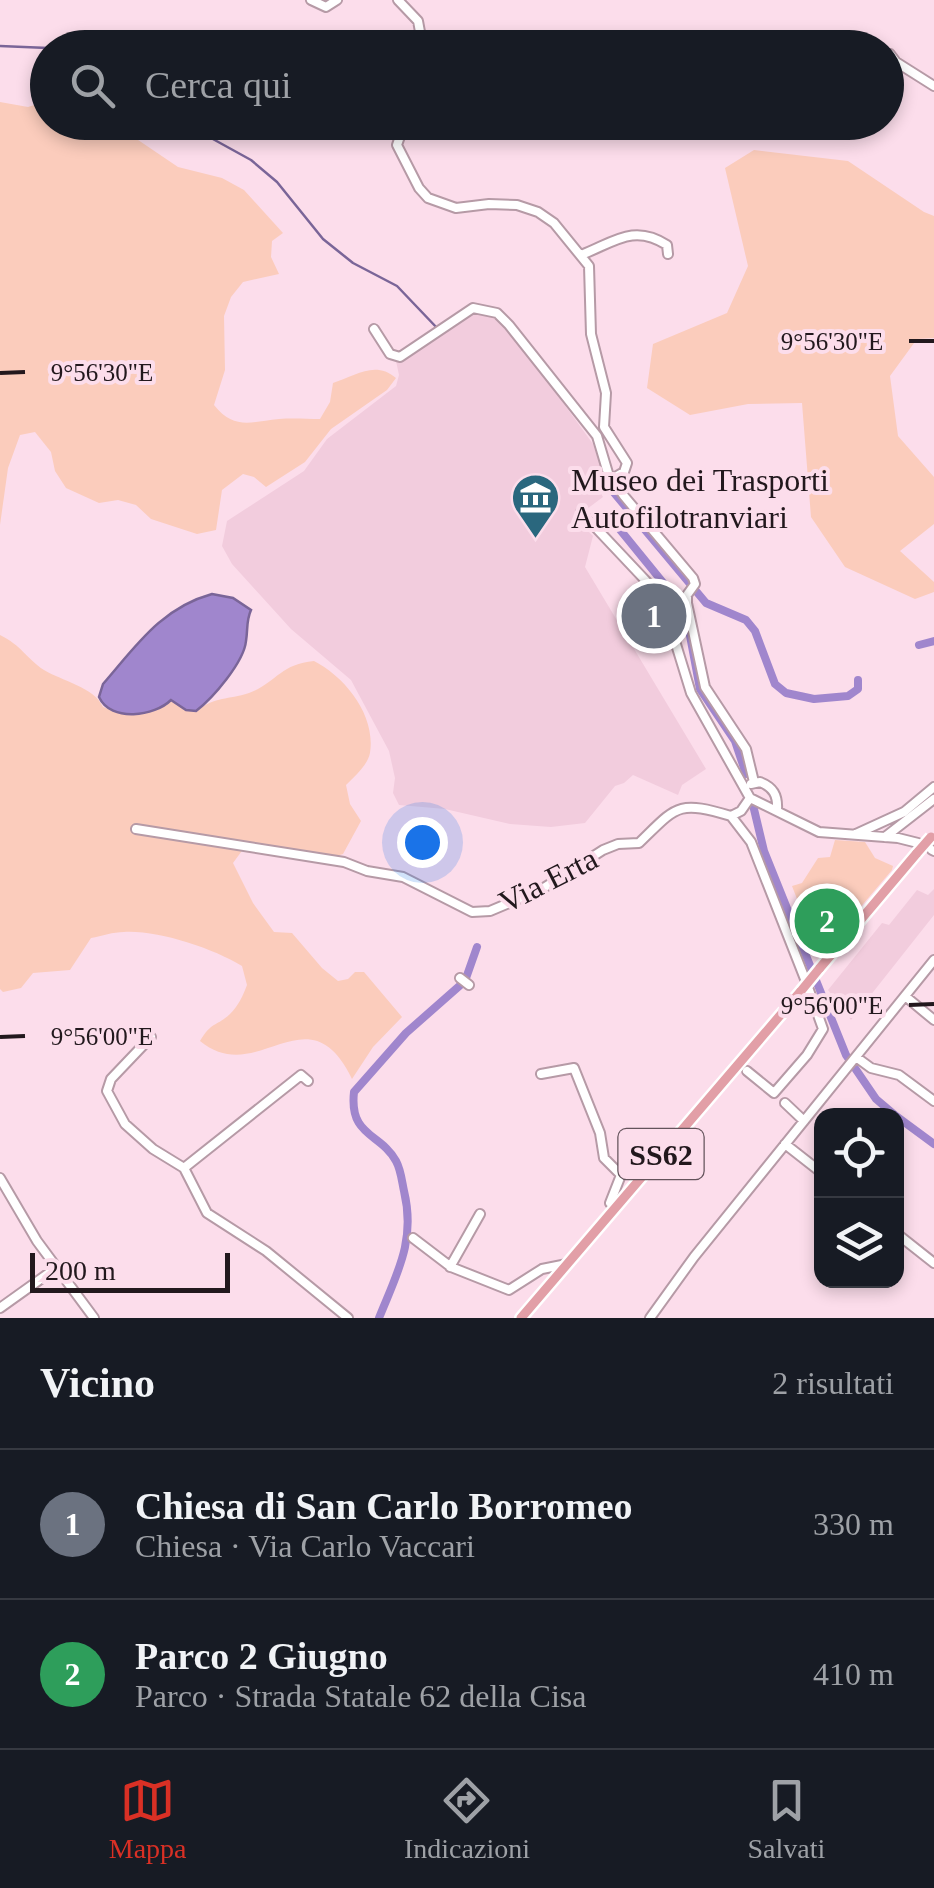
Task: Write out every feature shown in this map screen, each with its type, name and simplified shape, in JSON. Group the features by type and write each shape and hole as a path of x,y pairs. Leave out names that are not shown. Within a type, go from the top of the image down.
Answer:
{"main road":[{"name":"SS62","path":"521,1318 805,991 916,846 932,836"}],"street":[{"path":"311,0 326,7 337,0"},
{"path":"398,0 418,22 420,30"},
{"path":"904,67 934,86"},
{"path":"399,140 400,152 428,198 462,209 517,205 538,212 554,222 580,255 591,275 591,334 606,393 604,427 627,463 626,470 612,479"},
{"path":"580,255 641,233 666,245 668,254"},
{"path":"374,329 390,354 402,357 464,313 483,308 496,313 596,436 612,479 693,578 687,603 705,687 746,749 754,782"},
{"path":"582,512 648,582 667,615 692,693 750,798 812,830 885,837 916,846"},
{"path":"744,788 754,782 772,788 777,810"},
{"path":"852,836 904,812 934,787"},
{"path":"750,798 731,816 750,842 805,979"},
{"path":"885,837 934,799"},
{"name":"Via Erta","path":"136,829 344,862 403,878 472,912 505,907 577,870 604,850 639,842 676,810 696,807 731,816"},
{"path":"916,812 907,831 916,846"},
{"path":"884,821 885,837"},
{"path":"650,1318 660,1300 934,960"},
{"path":"460,978 470,985"},
{"path":"747,1071 774,1093 807,1055 823,1028 805,991"},
{"path":"906,996 934,1020"},
{"path":"151,1037 111,1080 108,1092 125,1124 153,1149 184,1168 207,1213 266,1251 348,1318"},
{"path":"852,1062 899,1075 934,1101"},
{"path":"541,1074 574,1068 600,1133 604,1158 621,1175 610,1202 616,1206"},
{"path":"184,1168 300,1075 308,1081"},
{"path":"785,1103 804,1120"},
{"path":"786,1144 814,1167"},
{"path":"0,1178 56,1268 94,1318"},
{"path":"450,1266 480,1214"},
{"path":"414,1238 450,1266 509,1290 542,1268 567,1264"},
{"path":"904,1239 934,1263"},
{"path":"0,1308 56,1268"}],"shaded area":[{"path":"0,102 28,107 30,140 138,140 178,167 222,178 244,190 283,233 272,241 271,257 279,274 243,282 231,297 224,316 225,370 214,405 221,413 243,422 320,419 330,402 333,383 373,370 396,378 387,390 331,429 305,462 266,487 243,474 222,490 216,530 197,534 151,519 136,505 118,500 99,503 66,488 55,471 51,452 35,432 20,435 8,468 0,525"},
{"path":"754,150 848,161 934,216 934,338 917,339 890,376 898,436 934,477 934,524 900,551 934,582 934,592 915,599 845,567 811,517 802,403 748,404 690,415 647,388 653,344 727,313 748,266 725,168"},
{"path":"474,310 494,314 511,331 593,444 600,464 596,484 603,497 575,518 593,536 585,567 706,769 682,785 678,795 633,775 615,786 585,823 551,827 399,805 393,793 395,778 389,751 351,680 291,629 232,564 222,546 227,521 304,471 327,439 396,386 396,361 404,360"},
{"path":"212,594 233,598 251,610 240,659 211,698 196,711 186,710 171,700 155,710 134,714 113,711 105,705 99,697 103,684 139,643 178,609"},
{"path":"0,635 44,670 85,689 103,707 120,712 148,712 171,699 196,711 216,701 249,693 293,666 314,661 347,687 363,711 371,739 366,762 346,785 350,804 361,821 343,854 327,859 261,845 244,848 233,863 253,903 274,932 292,933 338,981 364,972 402,1017 373,1047 352,1079 335,1053 318,1041 300,1040 242,1054 221,1053 200,1041 240,1001 247,985 242,966 168,937 124,932 91,938 70,970 33,973 21,988 3,992 0,989"},
{"path":"835,840 865,842 875,858 893,866 819,956 792,886 802,883 818,858 830,857"},
{"path":"934,889 934,915 851,1020 828,990 882,923 889,925 917,890 928,895"}],"waterway":[{"path":"0,46 30,47"},
{"path":"215,140 251,160 277,182 323,239 353,263 397,286 438,329"},
{"path":"593,473 600,476 706,603 746,620 755,631 775,684 786,693 814,699 848,696 858,689 858,680"},
{"path":"617,526 678,601 688,625 700,689 735,741 746,774"},
{"path":"919,645 934,641"},
{"path":"753,805 764,851 846,1055 887,1108"},
{"path":"379,1318 403,1256 407,1209 398,1165 356,1118 354,1092 406,1033 465,981 477,947"},
{"path":"904,1122 934,1144"}],"place":[{"name":"Museo dei Trasporti Autofilotranviari","path":"536,540"},
{"name":"Chiesa di San Carlo Borromeo","path":"654,616"},
{"name":"Parco 2 Giugno","path":"827,921"}]}
